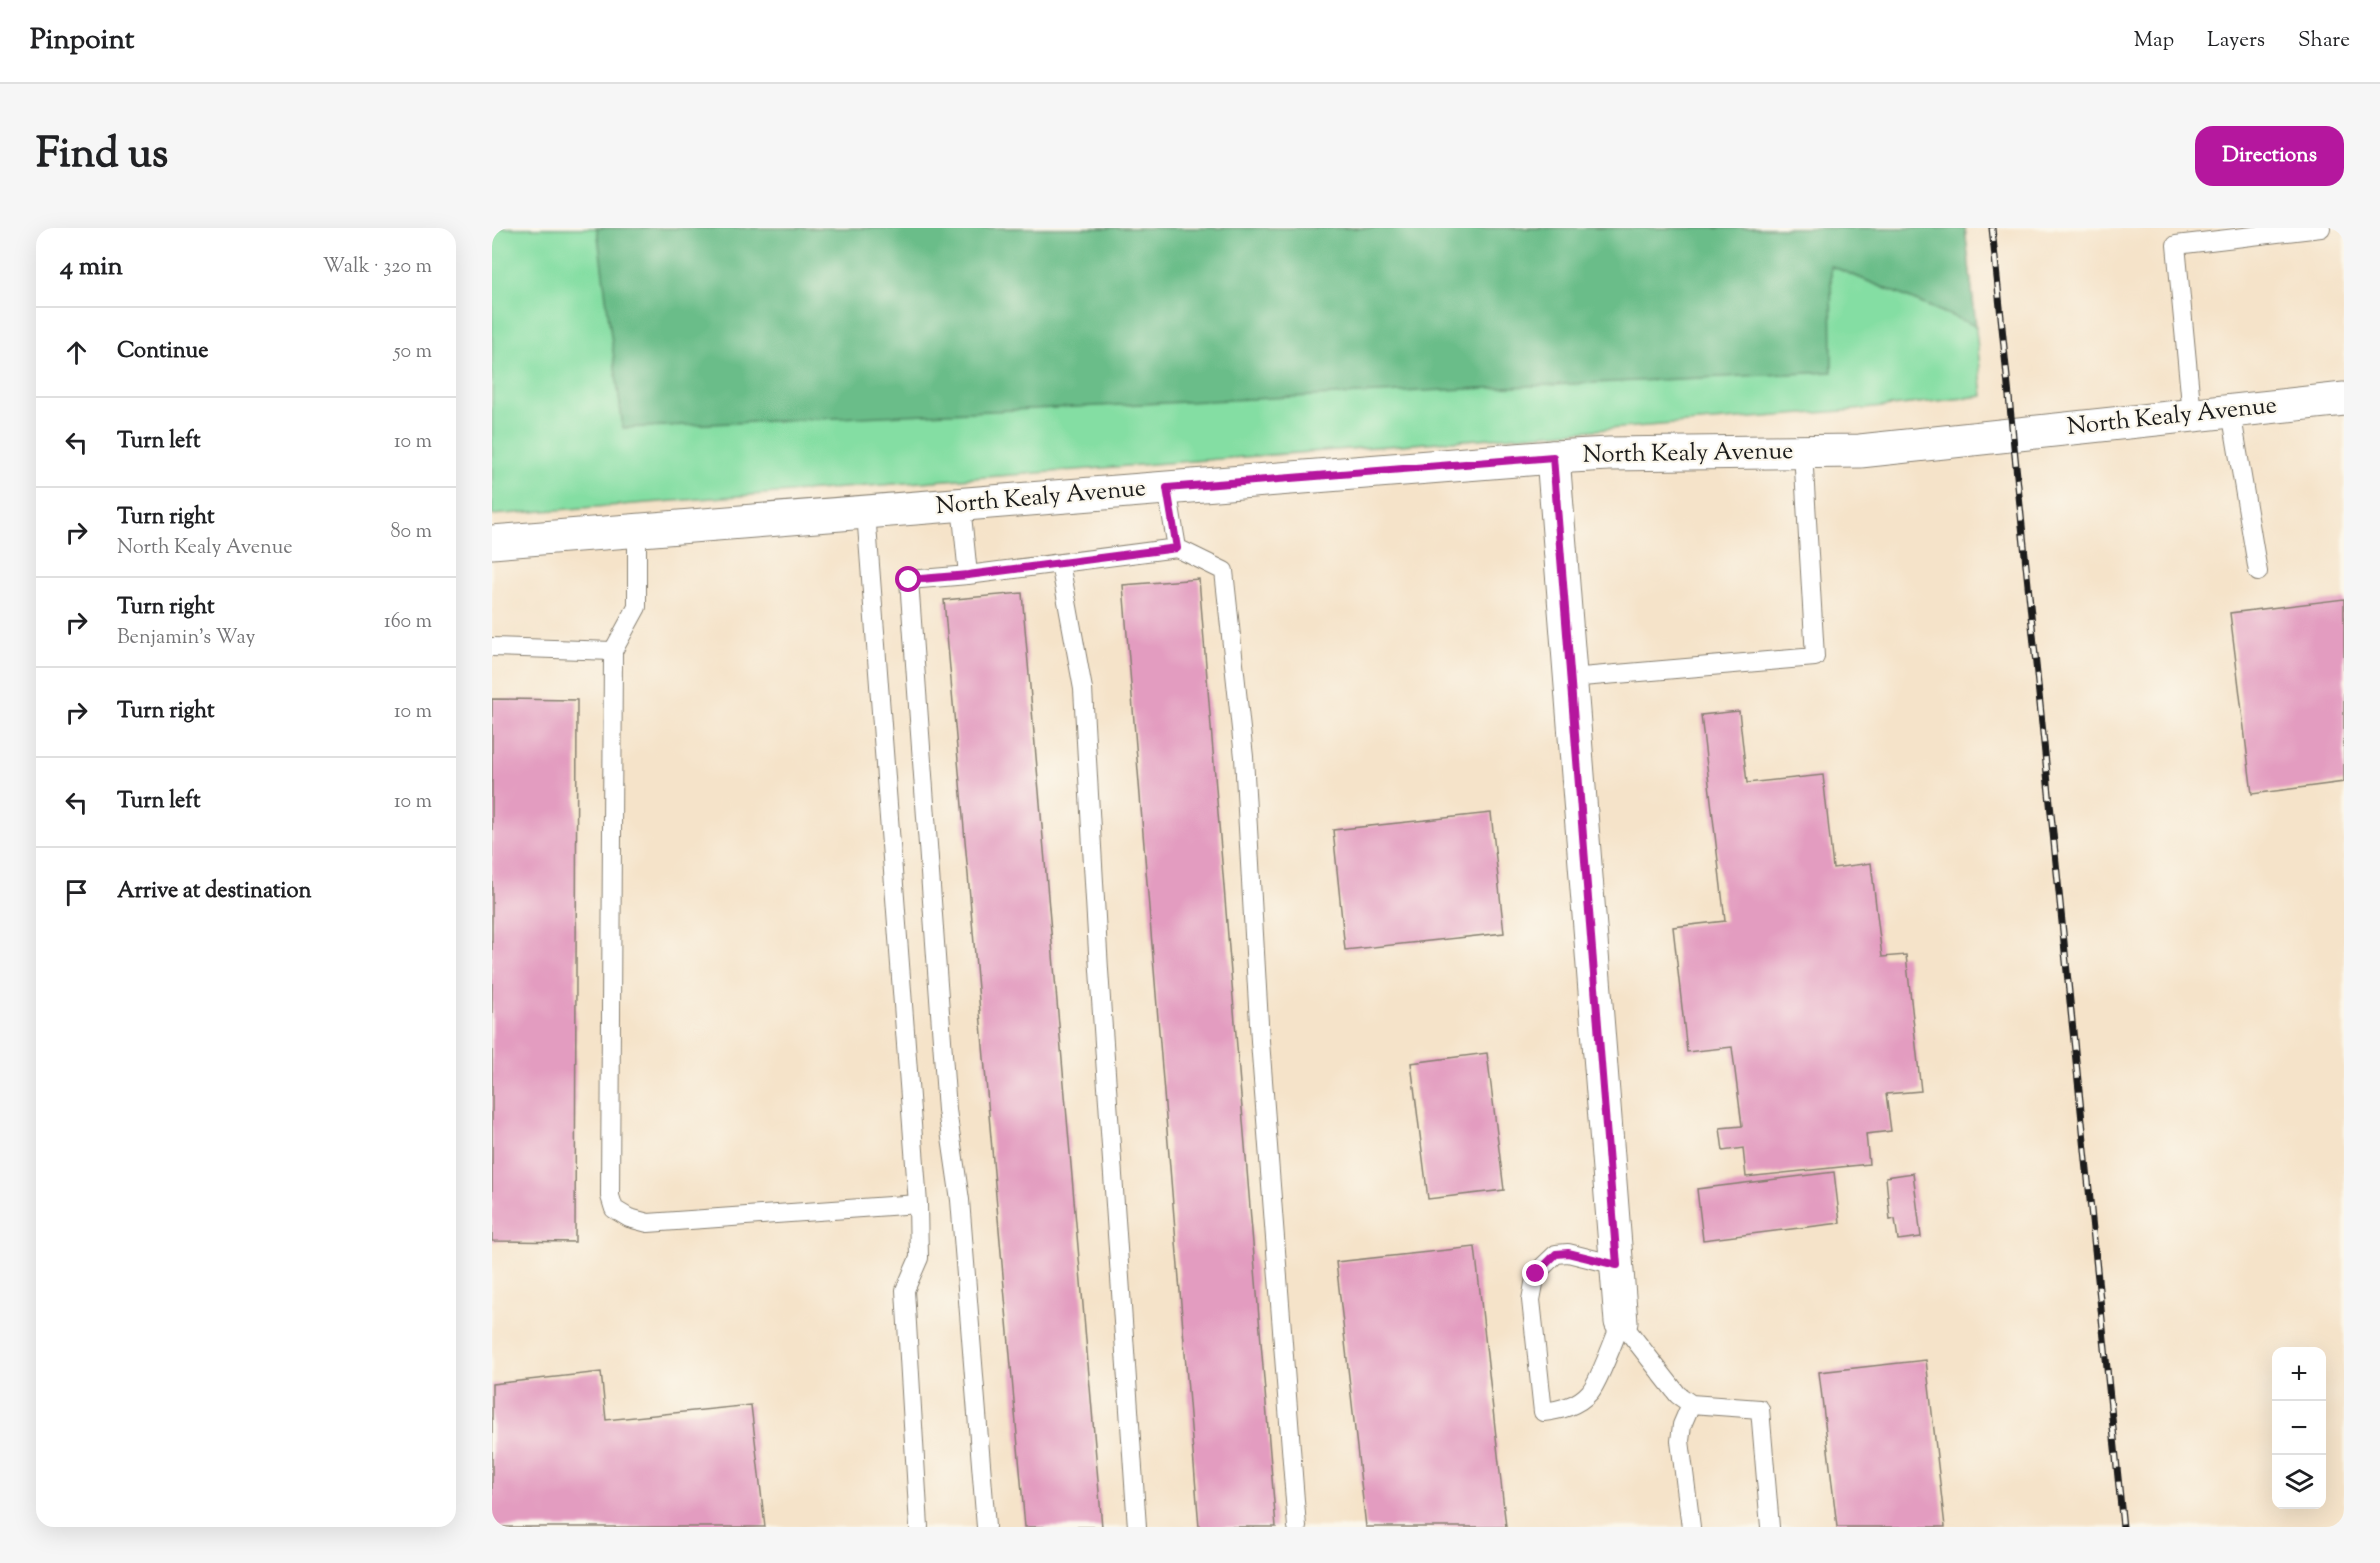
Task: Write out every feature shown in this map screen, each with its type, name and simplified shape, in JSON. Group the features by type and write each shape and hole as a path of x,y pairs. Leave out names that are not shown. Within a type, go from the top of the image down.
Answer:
{"street":[{"name":"North Kealy Avenue","path":"492,542 1553,457 1609,454 1860,451 2344,399"},
{"path":"1553,457 1621,1322"}],"lane":[{"path":"2192,415 2174,236 2321,228"},
{"path":"2231,411 2258,572"},
{"path":"1570,678 1815,657 1803,452"},
{"path":"1167,488 1177,548"},
{"path":"961,505 968,575"},
{"path":"866,512 918,1204 920,1258 905,1290 918,1527"},
{"path":"637,531 637,607 613,651 610,1196 614,1209 629,1218 648,1223 918,1204"},
{"path":"986,1527 960,1200 947,1110 909,580 968,575 1177,548 1224,571 1244,757 1260,1041 1297,1527"},
{"path":"1060,563 1083,689 1100,982 1137,1527"},
{"path":"492,647 613,651"},
{"path":"1617,1265 1568,1253 1556,1254 1536,1274 1531,1300 1543,1412 1562,1410 1578,1402 1591,1391 1621,1322 1678,1395 1691,1404 1760,1409 1770,1527"},
{"path":"1691,1404 1682,1425 1680,1441 1691,1527"}],"green space":[{"path":"492,228 1965,228 1983,396 1855,410 492,515"},
{"path":"597,228 1965,228 1976,326 1831,266 1832,372 623,428"}],"building":[{"path":"1199,579 1276,1527 1199,1527 1123,585"},
{"path":"1022,593 1102,1527 1025,1527 944,600"},
{"path":"2344,599 2344,782 2252,794 2230,613"},
{"path":"492,699 577,700 575,1242 492,1241"},
{"path":"1739,711 1747,783 1823,775 1833,868 1871,863 1882,957 1906,955 1921,1091 1886,1094 1891,1131 1866,1134 1869,1164 1746,1177 1743,1148 1723,1151 1720,1128 1742,1126 1732,1047 1687,1052 1673,927 1725,921 1701,715"},
{"path":"1491,813 1504,933 1345,950 1333,830"},
{"path":"1487,1053 1504,1190 1428,1199 1411,1063"},
{"path":"1834,1172 1840,1223 1703,1240 1697,1189"},
{"path":"1913,1173 1921,1237 1898,1240 1895,1219 1890,1220 1886,1177"},
{"path":"1475,1247 1506,1527 1366,1527 1336,1262"},
{"path":"1926,1360 1945,1527 1837,1527 1819,1372"},
{"path":"601,1372 606,1420 751,1405 765,1527 492,1527 492,1384"}],"railway":[{"path":"1992,228 2123,1527"}],"route":[{"path":"909,580 968,575 1177,548 1167,488 1553,457 1617,1265 1568,1253 1556,1254 1536,1274"}]}
